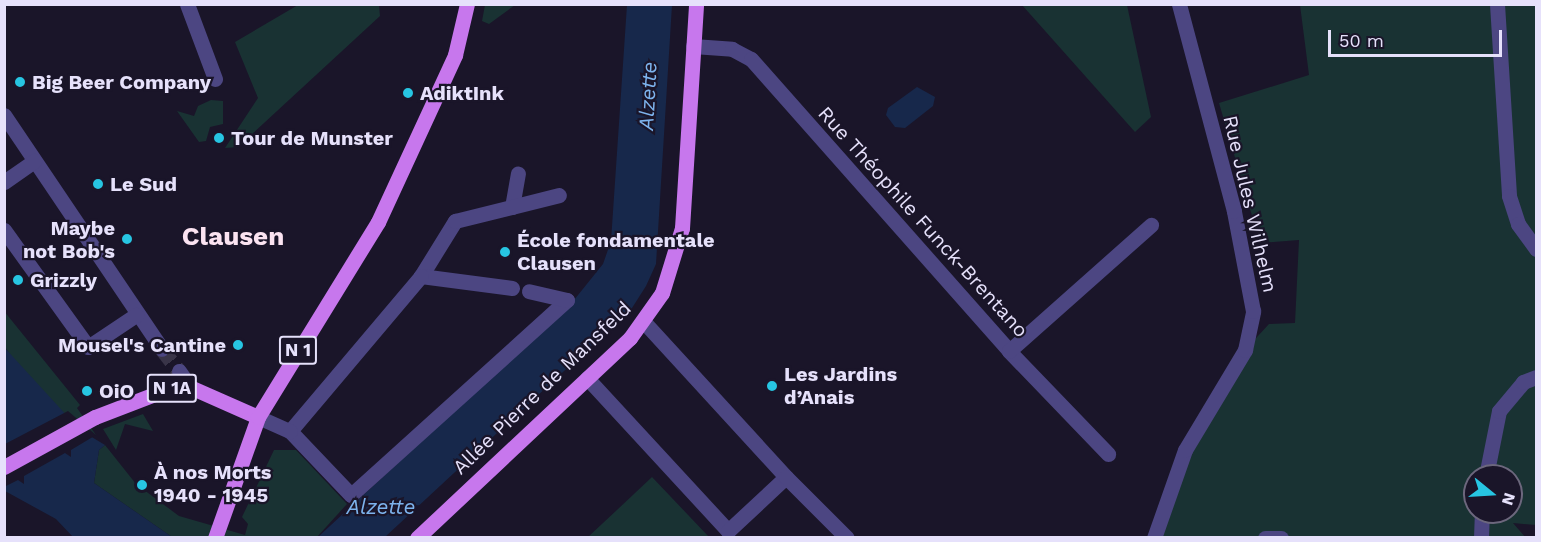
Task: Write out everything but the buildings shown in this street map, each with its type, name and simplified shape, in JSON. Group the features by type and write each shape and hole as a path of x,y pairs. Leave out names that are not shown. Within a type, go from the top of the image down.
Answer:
{"main road":[{"name":"N 1","path":"217,530 258,417 378,222 455,55 467,4"},
{"name":"Allée Pierre de Mansfeld","path":"417,537 644,322 670,273 681,228 696,4"},
{"name":"N 1A","path":"4,467 87,422 147,395 190,387 258,417"}],"street":[{"path":"187,4 215,79"},
{"name":"Rue Jules Wilhelm","path":"1154,537 1185,450 1245,350 1253,311 1234,211 1179,4"},
{"path":"1497,4 1509,196 1518,224 1536,249"},
{"name":"Rue Théophile Funck-Brentano","path":"693,46 732,49 751,59 1009,351 1108,454"},
{"path":"4,115 136,315 162,349"},
{"path":"4,182 34,161"},
{"path":"512,207 518,174"},
{"path":"291,431 422,276 455,221 559,195"},
{"path":"1009,351 1151,225"},
{"path":"4,230 88,346 136,315"},
{"path":"422,276 512,288"},
{"path":"258,417 291,431 351,495 567,300 529,291"},
{"path":"644,322 786,477 847,537"},
{"path":"179,371 190,387"},
{"path":"1488,464 1499,411 1523,382 1536,377"},
{"path":"587,378 732,534 786,477"},
{"path":"1265,537 1281,537"}],"green space":[{"path":"485,4 515,5 489,24 482,21"},
{"path":"298,5 379,5 380,16 238,147 225,148 258,98 235,42"},
{"path":"1022,5 1127,5 1151,117 1135,132"},
{"path":"1300,5 1536,5 1536,525 1523,524 1523,464 1463,464 1463,524 1514,524 1526,538 1154,538 1185,450 1245,350 1269,324 1295,323 1299,240 1260,243 1219,103 1309,75"},
{"path":"211,100 223,101 223,124 210,127 206,141 199,142 177,111 194,116 198,106"},
{"path":"4,311 80,405 77,408 96,435 80,430 22,372 5,347"},
{"path":"143,414 153,431 125,424 116,450 103,429"},
{"path":"105,445 136,484 179,516 245,535 248,524 242,517 274,450 296,450 347,504 317,537 172,537 94,483 99,450"},
{"path":"652,477 709,537 588,537 618,509"}],"water":[{"name":"Alzette","path":"627,5 672,5 656,264 646,286 632,308 385,537 317,538 574,300 603,264 611,241"},
{"path":"917,87 935,97 933,106 905,128 895,127 886,115 888,108"},
{"path":"4,347 80,430 105,445 99,450 94,483 172,537 73,537 56,519 5,491"}],"pier":[{"path":"68,411 96,435 71,450 71,457 65,453 24,476 24,484 18,480 4,487 5,444"}],"tunnel":[{"path":"162,349 179,371"}],"place":[{"name":"Big Beer Company","path":"20,82"},
{"name":"AdiktInk","path":"408,93"},
{"name":"Tour de Munster","path":"219,138"},
{"name":"Le Sud","path":"98,184"},
{"name":"Maybe not Bob's","path":"127,239"},
{"name":"École fondamentale Clausen","path":"505,252"},
{"name":"Grizzly","path":"18,280"},
{"name":"Mousel's Cantine","path":"238,345"},
{"name":"Les Jardins d’Anais","path":"772,386"},
{"name":"OiO","path":"87,391"},
{"name":"À nos Morts 1940 - 1945","path":"142,485"}],"district":[{"name":"Clausen","path":"233,237"}]}
